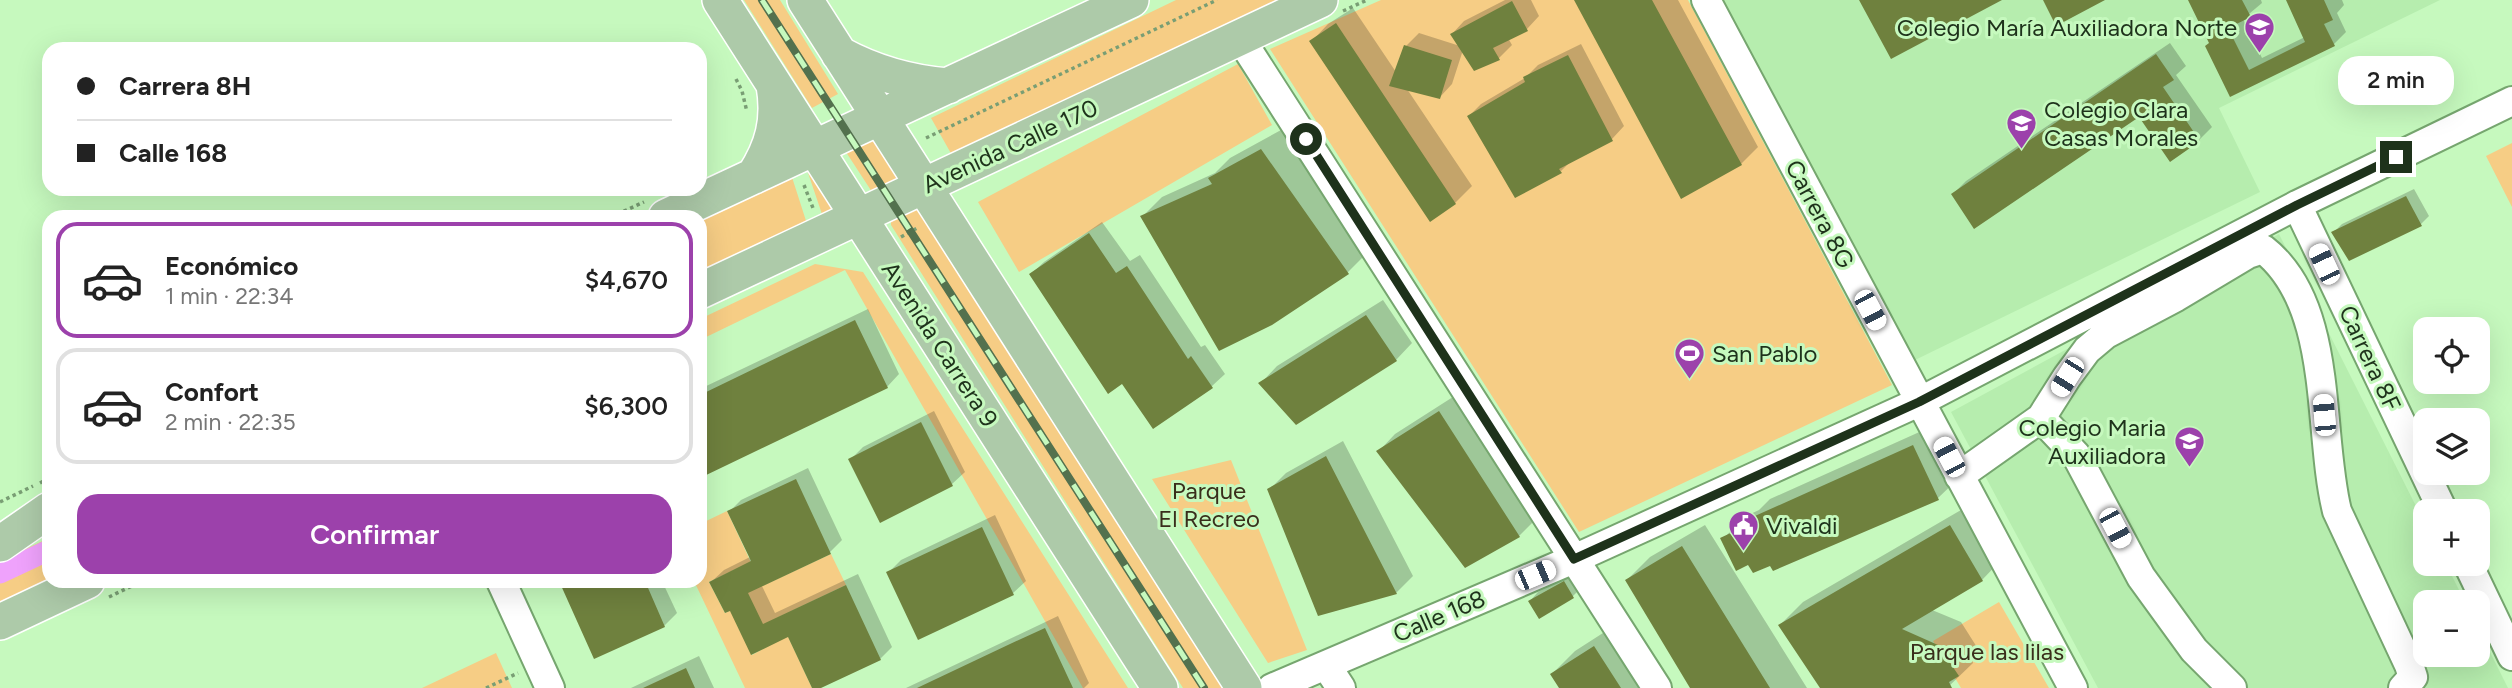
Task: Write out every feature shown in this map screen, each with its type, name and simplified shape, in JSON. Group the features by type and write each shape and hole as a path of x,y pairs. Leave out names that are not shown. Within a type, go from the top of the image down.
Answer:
{"main road":[{"name":"Avenida Carrera 9","path":"720,0 774,85 808,163 859,217 1160,688"},
{"path":"805,0 1244,688"},
{"path":"681,210 754,176 808,163 879,117 1131,0"},
{"name":"Avenida Calle 170","path":"707,288 1320,0"},
{"path":"839,54 885,75 948,86"},
{"path":"754,176 764,160 776,129 774,85"},
{"path":"0,526 42,506"},
{"path":"0,544 42,515"},
{"path":"0,622 72,588"}],"street":[{"name":"Carrera 8G","path":"1706,0 2073,688"},
{"path":"1240,38 1657,688"},
{"name":"Calle 168","path":"1272,688 1574,559 1919,402 2297,205 2512,101"},
{"name":"Carrera 8F","path":"2297,205 2437,499"},
{"path":"1959,476 2041,418 2087,351 2106,334 2176,297 2248,254 2263,249 2280,262 2305,309 2320,368 2330,486 2337,511 2409,665 2413,677 2403,688"},
{"path":"2041,418 2076,455 2141,577 2194,650 2232,688"},
{"path":"2474,576 2512,656"},
{"path":"504,588 544,676"},
{"path":"1326,665 1341,688"}],"path":[{"path":"924,139 1217,0"},
{"path":"736,79 748,116"},
{"path":"808,163 814,211"},
{"path":"0,502 42,481"},
{"path":"486,688 544,676"}],"shaded area":[{"name":"Colegio Clara Casas Morales","path":"1721,0 2440,0 2219,108 2260,192 1915,360"},
{"name":"Colegio Maria Auxiliadora","path":"2279,234 2413,500 2413,576 2452,576 2459,590 2413,590 2413,667 2490,667 2490,652 2508,688 2098,688 1951,412"}],"green space":[{"path":"744,0 780,0 838,94 812,108"},
{"path":"1176,0 1290,0 953,157 931,118"},
{"path":"1381,0 1688,0 1892,385 1579,532 1270,49"},
{"path":"1238,64 1272,125 1019,272 978,202"},
{"path":"871,136 896,173 897,181 872,192 844,149"},
{"path":"2512,143 2512,207 2486,156"},
{"path":"805,164 840,204 824,220"},
{"path":"790,171 808,227 707,275 707,213"},
{"path":"917,205 1230,688 1183,688 891,225 891,220"},
{"path":"815,264 863,272 1128,688 1083,688 845,270 707,337 707,316"},
{"name":"Parque El Recreo","path":"1231,460 1307,650 1268,663 1152,479"},
{"path":"727,511 762,586 831,554 846,585 779,617 812,688 745,688 697,588 707,588 707,521","holes":["736,569 751,600 742,606 747,616 752,614 768,646 752,655 736,623 742,619 736,608 725,613 709,582"]},
{"path":"42,541 42,585 0,611 0,561"},
{"name":"Parque las lilas","path":"1999,602 2049,688 1961,688 1933,641"},
{"path":"496,653 512,688 422,688"}],"building":[{"path":"1574,0 1652,0 1742,165 1681,199"},
{"path":"1859,0 2002,0 1891,59"},
{"path":"2043,0 2105,0 2056,26"},
{"path":"2188,0 2242,0 2251,17 2228,28 2249,70 2305,42 2286,0 2324,0 2333,20 2324,24 2335,46 2230,97 2205,46 2209,43"},
{"path":"1512,1 1528,31 1493,48 1500,60 1474,71 1450,34"},
{"path":"1336,23 1456,204 1430,222 1309,41"},
{"path":"1404,45 1452,60 1440,99 1389,86"},
{"path":"2156,54 2174,80 2163,87 2200,141 2170,162 2139,117 1974,229 1951,194"},
{"path":"1568,55 1613,141 1559,169 1562,173 1515,198 1467,116 1525,82 1523,77"},
{"path":"1261,149 1349,274 1272,325 1219,351 1140,216 1212,184 1208,178"},
{"path":"2406,196 2422,226 2349,261 2331,232"},
{"path":"1089,233 1116,273 1127,266 1188,359 1191,356 1213,388 1153,429 1122,384 1108,394 1029,274"},
{"path":"1366,315 1397,361 1296,425 1258,383"},
{"path":"855,320 888,388 707,475 707,392"},
{"path":"1439,411 1520,537 1465,568 1376,451"},
{"path":"921,422 953,486 880,523 848,459"},
{"name":"Vivaldi","path":"1913,445 1939,500 1773,571 1770,566 1753,573 1748,565 1736,571 1720,538 1748,525 1746,520"},
{"path":"1326,456 1397,594 1318,616 1267,489"},
{"path":"796,479 831,554 748,593 763,624 846,585 881,660 821,688 812,688 788,637 751,655 730,611 725,613 709,582 751,561 727,511"},
{"name":"Vivaldi","path":"1950,525 1983,581 1902,629 1938,645 1959,676 1949,682 1952,688 1820,688 1778,625"},
{"path":"982,527 1014,595 918,640 886,572"},
{"path":"1682,546 1770,688 1690,688 1625,580"},
{"path":"1564,581 1574,598 1539,619 1528,601"},
{"path":"562,588 648,588 665,627 594,659"},
{"path":"1045,628 1073,688 917,688 1010,644"},
{"path":"1594,646 1621,688 1559,688 1550,674"},
{"path":"686,668 695,688 643,688"}],"waterway":[{"path":"0,573 42,553"}],"railway":[{"path":"762,0 1204,688"}],"place":[{"name":"Colegio María Auxiliadora Norte","path":"2260,54"},
{"name":"Colegio Clara Casas Morales","path":"2021,150"},
{"name":"San Pablo","path":"1689,380"},
{"name":"Colegio Maria Auxiliadora","path":"2189,468"},
{"name":"Vivaldi","path":"1743,552"}],"route":[{"path":"1306,139 1574,559 1919,402 2297,205 2396,157"}]}
